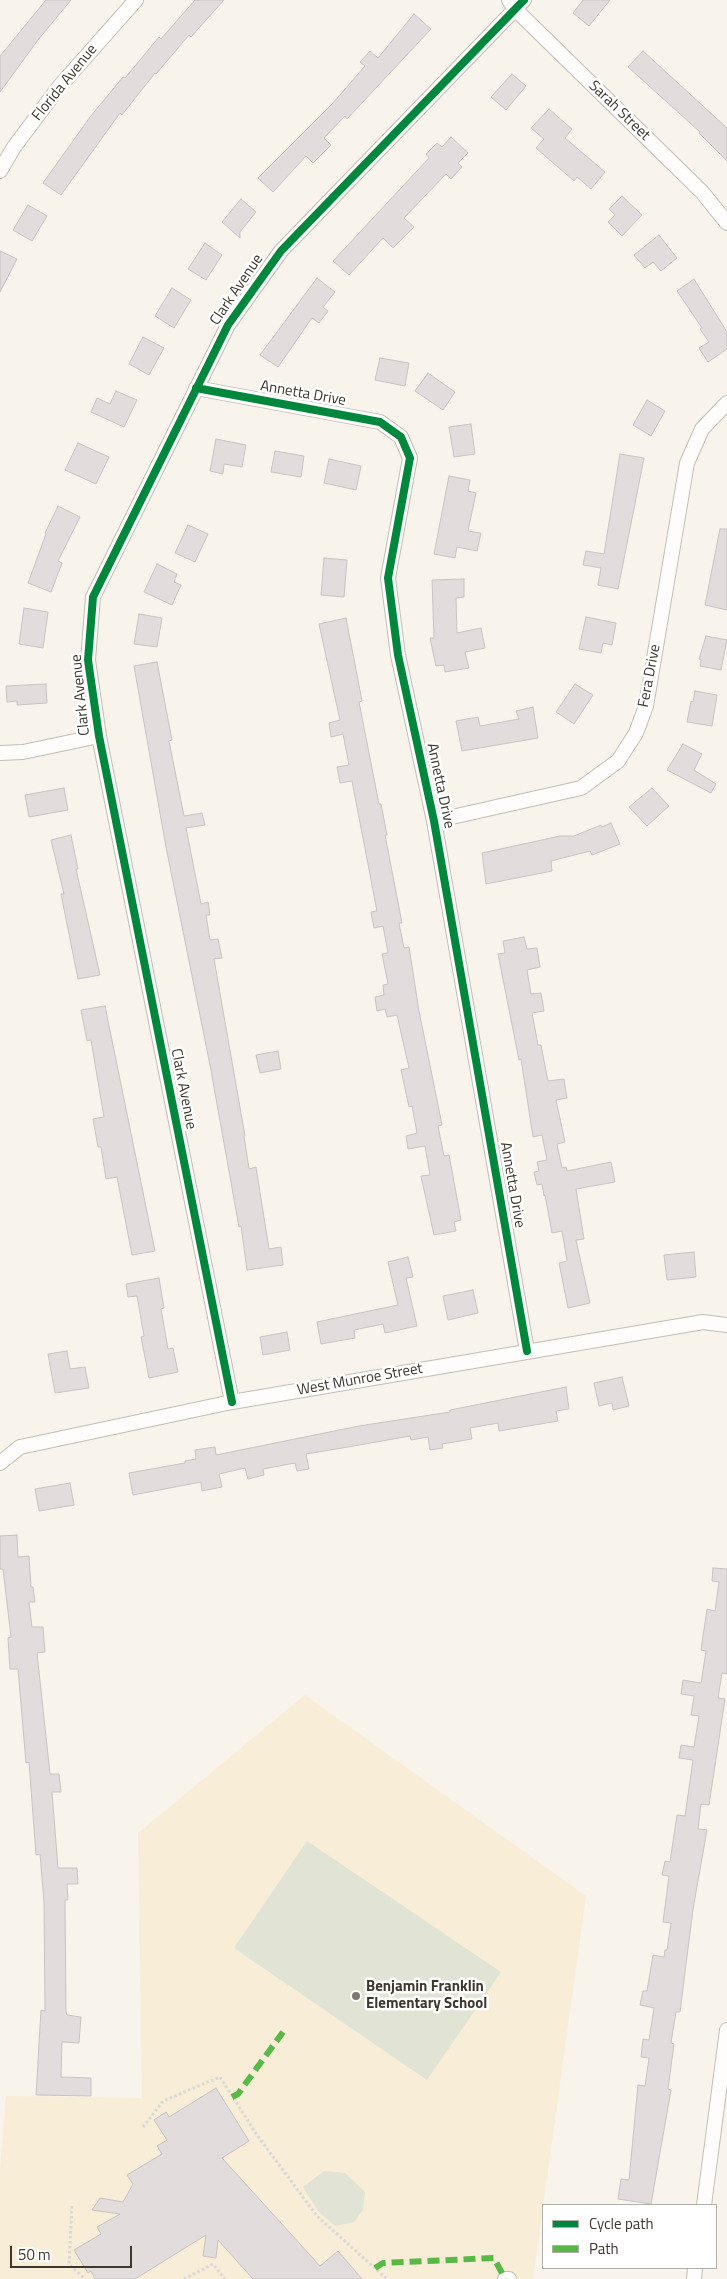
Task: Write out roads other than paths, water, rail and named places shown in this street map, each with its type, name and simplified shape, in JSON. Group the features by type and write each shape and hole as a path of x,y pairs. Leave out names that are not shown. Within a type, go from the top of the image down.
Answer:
{"street":[{"name":"Florida Avenue","path":"0,171 14,147 59,87 136,0"},
{"name":"Sarah Street","path":"516,3 702,192 727,223"},
{"name":"Clark Avenue","path":"232,1402 99,736 88,660 93,598 228,324 281,251 516,3"},
{"name":"Annetta Drive","path":"196,388 380,422 401,437 410,458 388,578 398,655 434,821 527,1351"},
{"name":"Fera Drive","path":"434,821 581,788 618,761 636,733 646,706 687,463 702,429 727,403"},
{"path":"0,754 23,752 99,736"},
{"name":"West Munroe Street","path":"0,1463 20,1447 232,1402 703,1322 727,1325"},
{"path":"704,2204 727,2030"}],"place":[{"name":"Benjamin Franklin Elementary School","path":"356,1996"}]}
